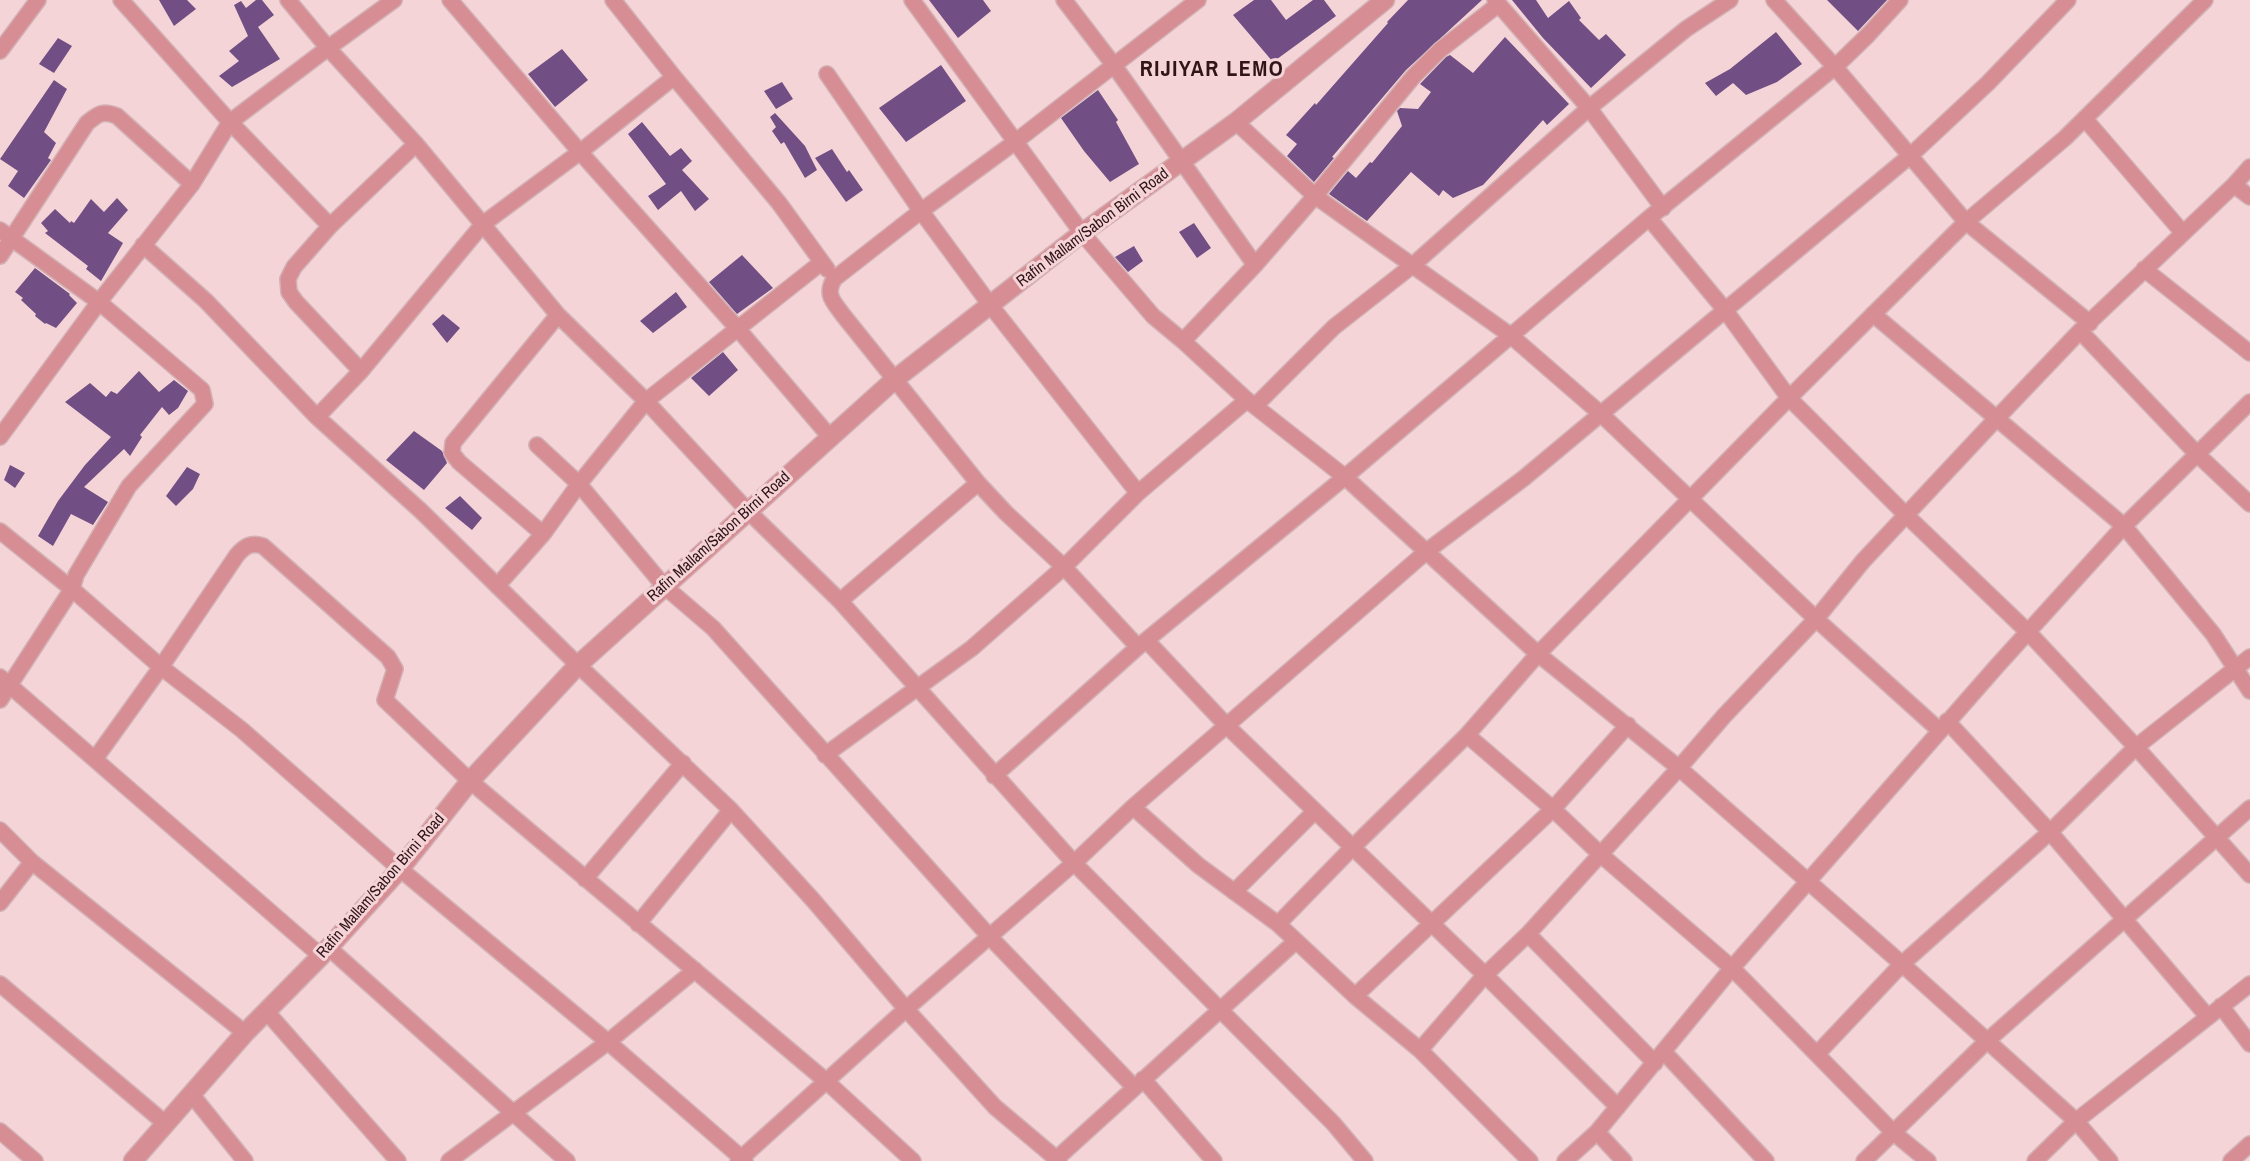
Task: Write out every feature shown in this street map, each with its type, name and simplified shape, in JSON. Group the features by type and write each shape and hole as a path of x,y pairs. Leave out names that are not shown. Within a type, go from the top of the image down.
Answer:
{"street":[{"path":"0,51 38,0"},
{"path":"121,0 230,122 330,226"},
{"path":"288,0 328,48 416,144 558,315 646,401 748,511 840,601 1074,863 1333,1123 1365,1161"},
{"path":"0,437 99,302 192,184 230,122 394,0"},
{"path":"450,0 580,152 831,437"},
{"path":"613,0 779,203 834,279"},
{"path":"912,0 1082,233 1154,316 1251,403 1345,477 1538,654 1679,768 1902,964 2076,1121 2110,1161"},
{"path":"1064,0 1113,64 1255,265"},
{"path":"1198,0 834,279 829,287 831,298 894,380 978,483 1006,513 1485,975 1618,1107"},
{"path":"825,755 972,648 1064,567 1138,493 1251,403 1334,327 1413,265 1589,108 1686,29 1730,0"},
{"path":"1774,0 1835,67 1966,222 2085,327 2198,455 2250,504"},
{"path":"994,776 1143,644 1345,477 1649,218 1835,67 1900,0"},
{"path":"0,531 72,589 161,667 242,730 400,869 608,1042 742,1160 826,1081 1074,863 1133,807 1427,551 1524,478 1911,155 1988,83 2068,0"},
{"path":"1278,924 1467,735 1538,654 1873,314 1966,222 2085,120 2205,0"},
{"name":"Rafin Mallam/Sabon Birni Road","path":"133,1161 245,1033 325,952 400,869 470,781 578,665 894,380 1082,233 1236,122 1379,2"},
{"path":"1184,341 1315,196 1413,77 1440,50 1497,2 1589,108 1663,208"},
{"path":"827,74 921,211 991,306 1138,493"},
{"path":"317,417 361,371 483,224 580,152 674,77"},
{"path":"0,255 5,234 87,123 100,112 117,116 192,184"},
{"path":"2085,120 2183,233"},
{"path":"1236,122 1315,196 1510,335 1601,414 1816,619 1943,725 2050,832 2208,1017"},
{"path":"361,371 289,292 288,279 294,267 330,226 416,144"},
{"path":"1420,1050 1485,975 1528,934 1724,716 1816,619 1863,561 1997,418 2085,327 2250,167"},
{"path":"2234,185 2250,197"},
{"path":"1649,218 1725,310 1789,398 2028,632 2136,747 2250,875"},
{"path":"0,700 5,681 72,589 76,575 129,486 205,404 202,390 99,302 5,234"},
{"path":"143,245 206,301 317,417 421,511 578,665 731,810 995,1107 1057,1160 1296,941"},
{"path":"497,586 543,534 579,484 646,401 822,262"},
{"path":"2144,269 2250,353"},
{"path":"1873,314 2124,526 2212,634 2250,691"},
{"path":"543,534 459,462 452,453 453,443 558,315"},
{"path":"1565,1161 1597,1132 1732,968 1943,725 2124,526 2250,402"},
{"path":"537,445 579,484 664,586 713,628 989,936 1139,1083 1214,1161"},
{"path":"840,601 978,483"},
{"path":"95,759 237,555 250,544 263,546 388,657 395,669 385,700 470,781 826,1081 913,1161"},
{"path":"1817,1054 1902,964 2050,832 2136,747 2250,657"},
{"path":"5,681 515,1113 567,1161"},
{"path":"1355,996 1553,809 1628,725"},
{"path":"1467,735 1732,968 1894,1133 1928,1161"},
{"path":"585,879 683,763"},
{"path":"1133,807 1198,864 1278,924 1355,996 1420,1050 1530,1161"},
{"path":"1864,1161 1987,1041 2250,808"},
{"path":"638,924 731,810"},
{"path":"1234,892 1315,811"},
{"path":"0,830 32,862 245,1033"},
{"path":"0,903 32,862"},
{"path":"1528,934 1767,1161"},
{"path":"449,1161 608,1042 695,970"},
{"path":"0,984 166,1124"},
{"path":"2035,1161 2076,1121 2250,984"},
{"path":"2221,1006 2250,1044"},
{"path":"266,1011 398,1161"},
{"path":"192,1095 245,1161"},
{"path":"0,1131 35,1161"},
{"path":"1597,1132 1624,1161"},
{"path":"2231,1161 2250,1144"}],"building":[{"path":"159,0 187,0 196,9 174,26"},
{"path":"256,0 262,0 274,15 258,27 280,59 232,87 219,76 239,61 229,51 248,36 234,5 241,1 246,8"},
{"path":"929,0 983,0 991,11 958,38"},
{"path":"1254,0 1271,0 1286,20 1313,0 1324,0 1336,16 1273,62 1233,15"},
{"path":"1408,0 1482,0 1406,70 1332,157 1334,158 1314,182 1287,156 1297,144 1286,135 1315,103 1316,105"},
{"path":"1512,0 1536,0 1548,18 1569,1 1581,18 1579,20 1599,40 1606,34 1626,55 1591,88 1543,38"},
{"path":"1827,0 1887,0 1858,31"},
{"path":"1776,32 1802,64 1777,82 1746,95 1733,83 1716,96 1705,83 1730,69"},
{"path":"1505,37 1569,104 1547,125 1543,120 1483,185 1453,198 1443,190 1439,196 1411,172 1367,221 1329,194 1348,171 1356,178 1370,162 1372,163 1402,126 1397,111 1400,108 1418,109 1431,92 1420,84 1446,57 1450,55 1473,73"},
{"path":"58,38 72,46 54,73 39,64"},
{"path":"562,49 588,80 555,107 528,74"},
{"path":"941,65 966,101 906,142 879,108"},
{"path":"54,80 67,89 44,132 56,143 48,158 51,160 24,198 8,186 18,171 0,159"},
{"path":"782,82 793,99 776,109 764,91"},
{"path":"1098,90 1118,120 1116,122 1139,164 1110,182 1061,118"},
{"path":"775,113 805,146 817,170 805,178 784,142 781,144 772,131 776,127 770,117"},
{"path":"642,122 670,156 681,148 692,161 682,170 709,199 695,211 681,191 658,210 648,196 666,184 628,134"},
{"path":"832,149 847,172 849,170 863,190 846,202 815,158"},
{"path":"117,198 128,210 108,233 123,243 101,281 86,269 88,266 45,233 48,231 41,223 55,209 70,223 71,221 74,223 91,199 104,212"},
{"path":"1194,223 1211,248 1197,258 1179,232"},
{"path":"1134,246 1143,261 1128,272 1115,257"},
{"path":"742,255 773,288 737,314 709,282"},
{"path":"35,268 70,294 77,303 56,328 45,324 35,316 36,314 21,300 23,298 15,292"},
{"path":"676,292 687,307 653,333 640,321"},
{"path":"443,314 460,328 447,343 432,324"},
{"path":"723,352 738,370 709,396 691,378"},
{"path":"139,371 159,392 174,380 188,391 178,408 169,415 162,407 140,435 142,437 130,456 124,449 84,487 108,502 93,525 71,514 53,546 38,536 58,501 85,465 111,437 65,402 90,383 106,397 111,391 117,394"},
{"path":"414,431 442,451 447,463 424,490 386,460"},
{"path":"10,465 25,473 15,488 4,480"},
{"path":"187,467 200,474 193,489 176,506 166,496"},
{"path":"460,496 482,518 472,530 445,508"}],"district":[{"name":"RIJIYAR LEMO","path":"1212,70"}]}
